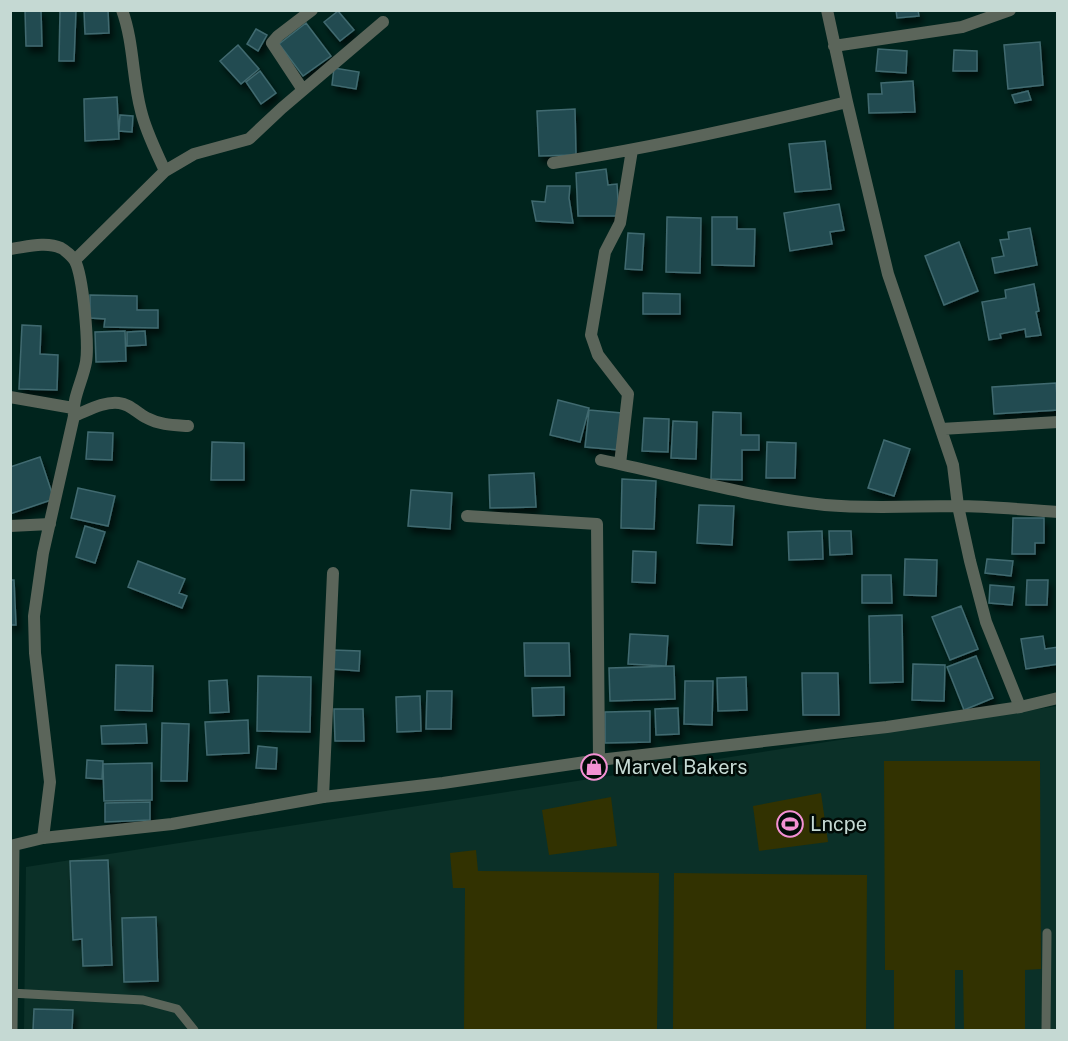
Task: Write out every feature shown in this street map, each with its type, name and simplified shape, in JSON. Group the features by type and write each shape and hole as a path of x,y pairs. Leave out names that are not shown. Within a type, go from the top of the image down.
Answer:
{"street":[{"path":"122,10 129,30 141,110 150,139 165,171"},
{"path":"303,90 272,43 312,10"},
{"path":"827,10 888,273 953,465 958,506 986,622 1020,707"},
{"path":"834,46 962,27 1010,10"},
{"path":"75,260 165,171 200,151 249,139 383,22"},
{"path":"553,163 632,150 763,123 847,102"},
{"path":"620,464 628,394 598,355 591,335 605,252 620,224 632,150"},
{"path":"10,249 46,245 62,249 75,260 80,278 85,320 86,360 43,553 34,616 35,653 50,782 43,838"},
{"path":"10,397 74,412 106,403 119,403 162,424 188,426"},
{"path":"941,429 1058,422"},
{"path":"601,460 740,492 825,505 906,508 958,506 1058,512"},
{"path":"467,516 597,524 599,760"},
{"path":"10,526 50,524"},
{"path":"323,797 333,573"},
{"path":"13,846 43,838 172,824 323,797 443,783 599,760 887,727 1020,707 1058,698"}],"lane":[{"path":"13,846 13,1030"},
{"path":"1046,1030 1047,933"},
{"path":"12,993 143,1000 177,1010 194,1030"}],"shaded area":[{"path":"1057,706 1057,1030 24,1030 26,867"},
{"path":"884,761 1040,761 1041,969 1025,970 1025,1030 964,1030 963,970 955,970 955,1030 894,1030 894,970 885,970"},
{"name":"Lncpe","path":"821,793 828,842 759,851 753,806"},
{"path":"611,797 617,846 549,855 542,810"},
{"path":"476,850 478,871 659,873 657,1030 464,1030 465,888 453,888 450,853"},
{"path":"674,873 867,875 866,1030 673,1030"}],"building":[{"path":"25,10 41,10 42,46 26,46"},
{"path":"84,10 108,10 109,33 85,34"},
{"path":"896,10 918,10 919,16 897,18"},
{"path":"60,11 76,11 74,61 59,61"},
{"path":"338,11 354,30 340,41 324,22"},
{"path":"306,23 331,56 303,76 279,44"},
{"path":"256,29 267,35 258,51 247,44"},
{"path":"1040,42 1043,85 1008,89 1004,45"},
{"path":"238,45 259,69 241,84 220,61"},
{"path":"878,49 907,51 906,73 876,71"},
{"path":"954,50 977,51 977,71 953,71"},
{"path":"334,68 359,72 356,89 332,85"},
{"path":"260,71 276,93 261,104 246,82"},
{"path":"913,81 915,112 869,113 868,94 882,94 881,83"},
{"path":"1028,91 1031,100 1015,103 1012,95"},
{"path":"117,97 119,139 85,141 84,99"},
{"path":"575,109 576,155 539,156 537,111"},
{"path":"120,115 133,116 132,132 119,131"},
{"path":"825,141 831,189 795,192 789,144"},
{"path":"606,169 608,185 617,184 619,216 578,216 576,173"},
{"path":"547,186 570,186 569,198 573,223 536,221 532,201 545,202"},
{"path":"839,204 844,230 830,232 832,244 790,251 784,213"},
{"path":"667,217 701,218 700,273 666,272"},
{"path":"712,217 737,217 737,229 755,229 754,266 712,265"},
{"path":"1030,228 1037,265 995,273 992,258 1004,256 1000,240 1009,239 1008,232"},
{"path":"628,233 644,234 642,270 625,269"},
{"path":"959,242 978,291 944,305 925,256"},
{"path":"1034,284 1039,311 1036,312 1041,335 1026,337 1025,329 1000,334 1001,338 989,340 982,302 1006,298 1005,290"},
{"path":"643,293 680,294 680,314 643,314"},
{"path":"90,295 137,296 137,310 158,310 158,328 104,327 105,319 90,318"},
{"path":"22,325 41,326 40,354 58,355 57,390 19,389"},
{"path":"125,331 126,361 96,362 95,332"},
{"path":"145,331 146,345 127,346 127,332"},
{"path":"1056,383 1058,410 994,414 992,387"},
{"path":"558,400 589,408 580,442 550,435"},
{"path":"589,410 622,413 619,450 585,447"},
{"path":"713,412 741,413 741,435 759,435 759,450 742,450 742,480 711,479"},
{"path":"644,418 669,419 668,452 642,451"},
{"path":"673,421 697,422 696,459 671,458"},
{"path":"88,432 113,433 112,460 86,459"},
{"path":"884,440 910,449 894,496 868,488"},
{"path":"212,442 244,443 244,480 211,480"},
{"path":"767,442 796,443 795,478 766,478"},
{"path":"40,457 54,499 10,514 10,467"},
{"path":"534,473 536,507 490,508 489,475"},
{"path":"622,479 656,481 654,529 621,528"},
{"path":"78,488 115,496 108,526 71,518"},
{"path":"411,490 452,493 450,529 408,526"},
{"path":"699,505 734,506 732,545 697,543"},
{"path":"1013,518 1044,518 1044,543 1035,543 1035,554 1012,554"},
{"path":"85,526 105,532 95,563 76,557"},
{"path":"822,531 823,559 789,560 788,532"},
{"path":"829,531 851,531 852,554 830,555"},
{"path":"633,551 656,552 655,583 632,582"},
{"path":"905,559 937,560 936,596 904,595"},
{"path":"987,559 1013,561 1011,576 985,573"},
{"path":"138,561 185,579 179,593 187,596 182,608 128,587"},
{"path":"862,575 891,575 892,603 862,603"},
{"path":"10,580 14,580 16,625 10,625"},
{"path":"1027,580 1048,580 1047,605 1026,605"},
{"path":"990,585 1014,587 1012,605 989,603"},
{"path":"961,606 978,649 950,660 932,617"},
{"path":"902,615 903,682 870,683 869,616"},
{"path":"630,634 668,636 666,666 628,664"},
{"path":"1043,636 1045,649 1058,647 1058,664 1026,669 1021,639"},
{"path":"524,643 569,643 570,676 525,676"},
{"path":"333,650 360,651 359,671 332,669"},
{"path":"976,656 993,698 964,710 947,667"},
{"path":"913,664 945,665 944,701 912,700"},
{"path":"116,665 153,666 152,711 115,710"},
{"path":"674,666 675,699 610,701 609,668"},
{"path":"802,673 838,673 839,715 803,715"},
{"path":"258,676 311,677 310,732 257,731"},
{"path":"746,677 747,710 718,711 717,678"},
{"path":"227,680 229,712 210,713 209,681"},
{"path":"685,681 713,681 712,725 684,724"},
{"path":"564,687 564,715 533,716 532,688"},
{"path":"427,691 452,691 451,729 426,729"},
{"path":"420,696 421,731 397,732 396,697"},
{"path":"678,708 679,734 656,735 655,709"},
{"path":"334,709 363,709 364,741 335,741"},
{"path":"650,711 650,742 605,743 605,712"},
{"path":"248,720 249,753 207,755 205,722"},
{"path":"162,723 189,724 187,781 161,781"},
{"path":"146,724 147,743 102,744 101,726"},
{"path":"258,746 277,748 276,769 256,768"},
{"path":"87,760 103,761 102,779 86,778"},
{"path":"152,763 152,800 104,801 103,764"},
{"path":"150,802 150,820 105,822 105,803"},
{"path":"108,860 112,965 83,966 82,939 73,940 70,861"},
{"path":"156,917 158,981 124,982 122,918"},
{"path":"34,1009 73,1010 72,1030 33,1030"}],"place":[{"name":"Marvel Bakers","path":"594,767"},
{"name":"Lncpe","path":"790,824"}]}
